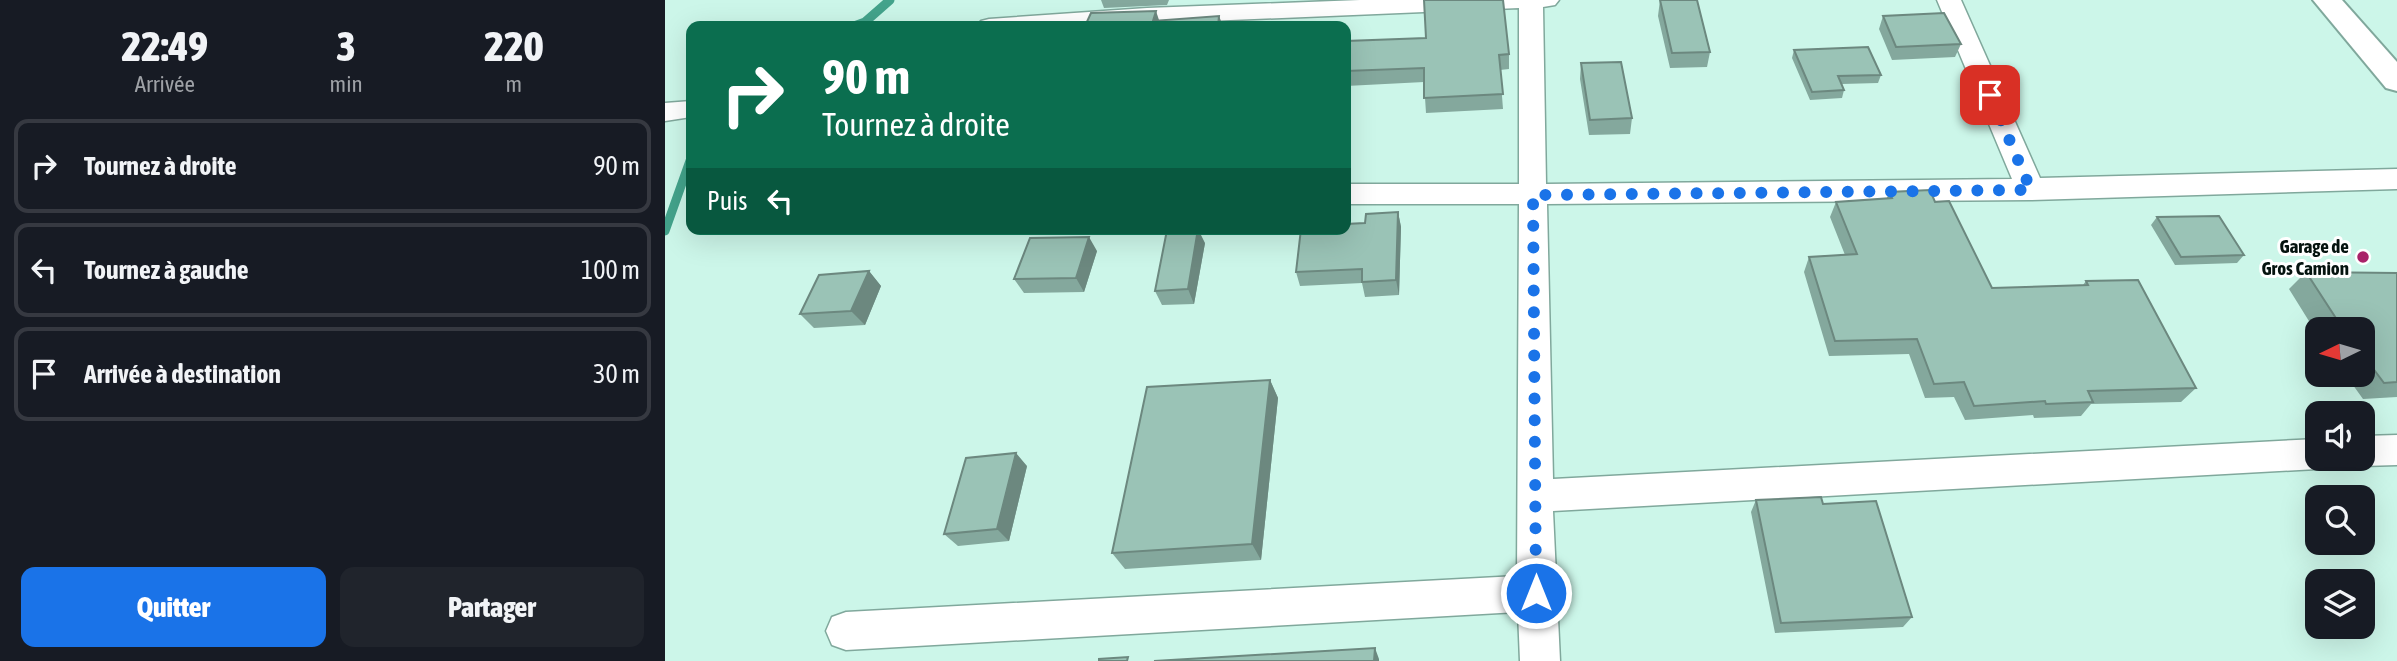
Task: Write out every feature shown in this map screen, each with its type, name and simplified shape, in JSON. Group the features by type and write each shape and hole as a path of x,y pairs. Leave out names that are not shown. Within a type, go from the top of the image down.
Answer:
{"street":[{"path":"1531,0 1536,593 1541,661"},
{"path":"1061,21 1147,15 1547,0"},
{"path":"1948,0 2031,190"},
{"path":"2327,0 2397,81"},
{"path":"665,112 686,110"},
{"path":"1351,194 2031,190 2397,179"},
{"path":"2375,451 2397,450"},
{"path":"1537,496 2305,455"},
{"path":"846,631 1536,593"}],"building":[{"path":"1424,0 1503,0 1509,54 1499,55 1503,94 1424,98 1424,68 1351,71 1351,41 1426,38"},
{"path":"1660,0 1697,0 1710,52 1672,53"},
{"path":"1156,11 1153,21 1087,21 1091,13"},
{"path":"1944,13 1961,44 1896,47 1883,16"},
{"path":"1219,16 1218,21 1153,21"},
{"path":"1868,47 1881,75 1838,76 1844,90 1812,92 1794,50"},
{"path":"1621,62 1632,118 1590,120 1581,63"},
{"path":"1930,190 1935,202 1949,201 1992,288 2088,285 2086,281 2138,280 2196,388 2088,391 2093,402 2046,404 2045,401 1974,406 1964,382 1934,384 1917,339 1835,341 1809,257 1857,254 1836,202 1892,198 1889,192"},
{"path":"1398,212 1396,280 1362,282 1362,269 1296,272 1300,235 1351,235 1351,224 1365,223 1366,214"},
{"path":"2219,216 2244,255 2181,257 2157,217"},
{"path":"1166,235 1197,235 1188,289 1155,291"},
{"path":"1089,237 1076,278 1014,279 1030,238"},
{"path":"869,271 851,311 800,314 819,275"},
{"path":"2306,272 2397,273 2397,382 2384,383 2375,371 2375,317 2335,317"},
{"path":"1270,380 1252,544 1112,553 1147,387"},
{"path":"1016,453 997,529 944,534 966,458"},
{"path":"1821,497 1823,504 1876,501 1912,617 1781,623 1756,500"},
{"path":"1375,648 1374,661 1154,661"},
{"path":"1128,657 1127,661 1099,661 1099,659"}],"waterway":[{"path":"866,21 890,0"},
{"path":"665,231 686,172"}],"place":[{"name":"Garage de Gros Camion","path":"2363,257"}],"route":[{"path":"1536,593 1533,195 2031,190 1990,95"}]}
